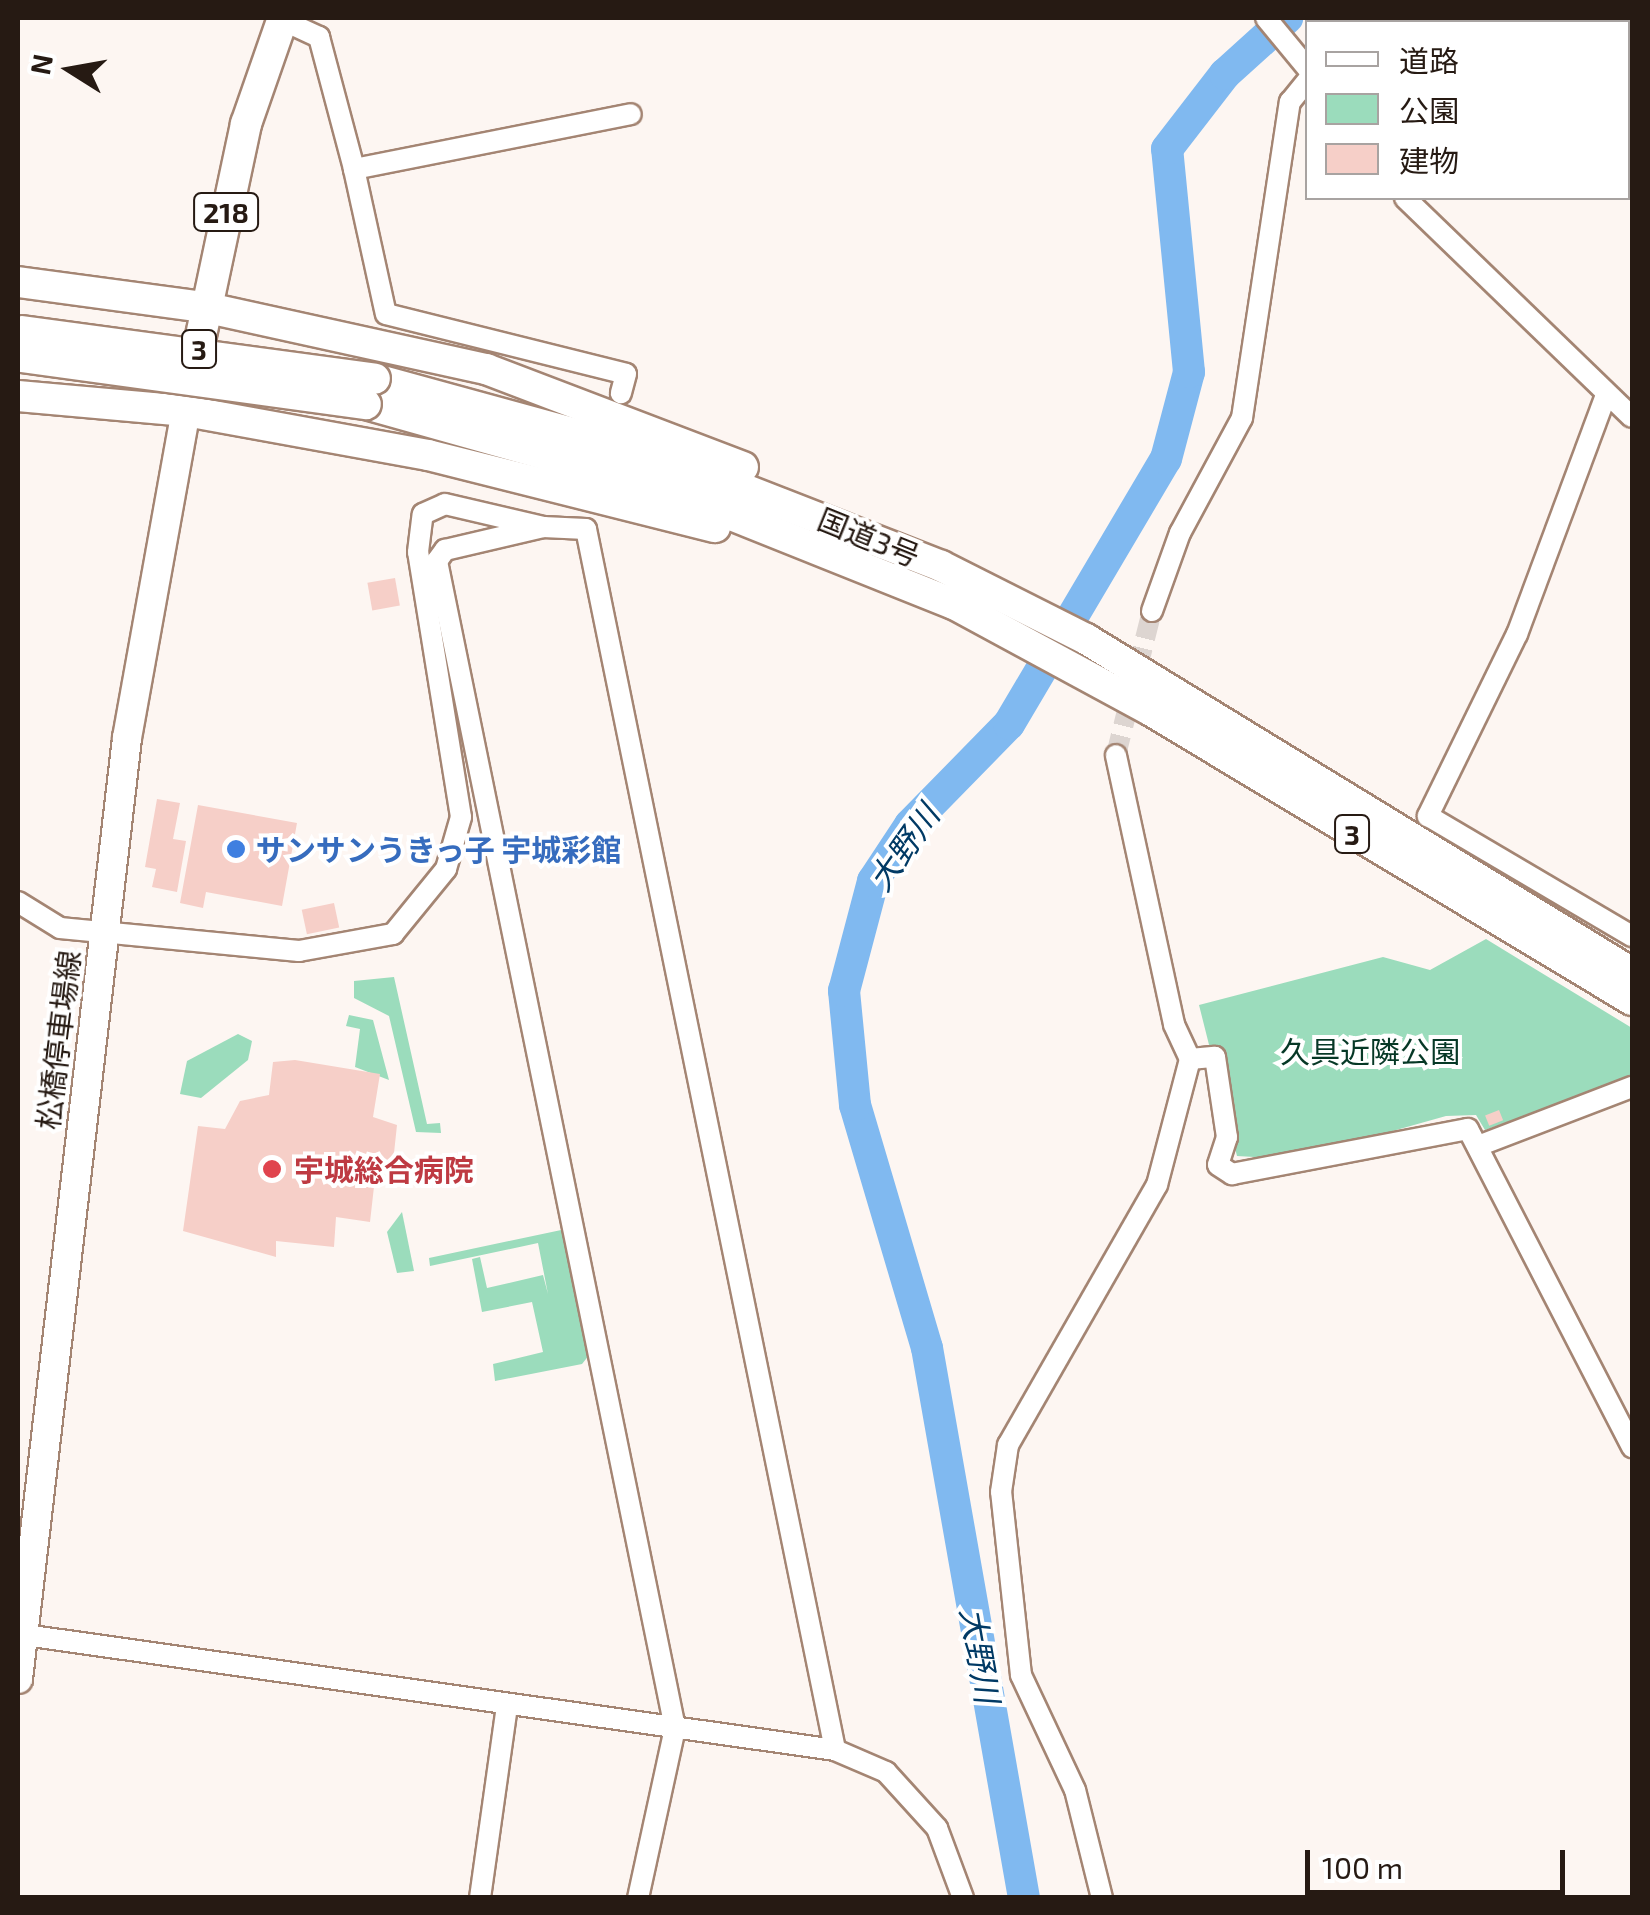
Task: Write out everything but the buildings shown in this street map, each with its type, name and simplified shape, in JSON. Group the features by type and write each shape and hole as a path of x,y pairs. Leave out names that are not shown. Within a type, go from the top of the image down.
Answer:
{"highway":[{"name":"218","path":"186,411 204,306 246,124 282,19"},
{"name":"3","path":"18,282 204,306"},
{"path":"204,306 486,368 791,488 893,533 951,590"},
{"name":"国道3号","path":"20,344 370,392 660,487 1086,639 1632,972"},
{"name":"3","path":"18,396 186,411"},
{"path":"186,411 428,455 951,590"},
{"name":"国道3号","path":"951,590 1070,668 1632,1000"}],"main road":[{"name":"松橋停車場線","path":"18,1680 20,1634 127,738 186,411"}],"street":[{"path":"1266,18 1305,65"},
{"path":"282,19 318,37 354,169 386,314 626,374 621,393"},
{"path":"1152,611 1180,533 1242,418 1286,120 1305,85"},
{"path":"354,169 631,114"},
{"path":"1407,200 1632,416"},
{"path":"1606,395 1517,634 1428,816 1632,936"},
{"path":"18,902 60,928 105,928 332,951 394,934 415,916 446,870 461,818 418,552 433,505 543,528"},
{"path":"638,1898 675,1728 437,561 444,550 580,517 590,546 835,1750"},
{"path":"1102,1898 1074,1790 1020,1675 1001,1492 1008,1444 1158,1185 1190,1059 1174,1024 1116,755"},
{"path":"1190,1059 1215,1056 1226,1137 1218,1165 1232,1174 1360,1156 1460,1124 1478,1146 1632,1447"},
{"path":"1478,1146 1632,1087"},
{"path":"20,1634 835,1750 886,1772 936,1828 963,1898"},
{"path":"480,1898 507,1706"}],"green space":[{"name":"久具近隣公園","path":"1486,939 1632,1028 1632,1077 1485,1130 1476,1115 1446,1116 1293,1159 1237,1156 1199,1005 1383,957 1430,970"},
{"path":"394,977 427,1124 440,1123 441,1133 416,1132 389,1016 354,998 354,981"},
{"path":"349,1015 373,1020 389,1080 355,1067 360,1029 346,1026"},
{"path":"238,1034 252,1041 248,1060 201,1098 180,1094 187,1061"},
{"path":"402,1212 414,1271 397,1273 387,1232"},
{"path":"566,1229 590,1354 582,1364 495,1381 493,1364 543,1352 532,1302 482,1312 472,1259 480,1257 487,1288 543,1275 548,1294 538,1243 430,1266 429,1258"}],"waterway":[{"name":"大野川","path":"1024,1898 927,1348 855,1105 844,991 873,881 910,825 1009,724 1166,459 1189,372 1167,149 1225,74 1287,18"}],"tunnel":[{"path":"1116,755 1152,611"}],"place":[{"name":"サンサンうきっ子 宇城彩館","path":"236,849"},
{"name":"宇城総合病院","path":"272,1169"}]}
